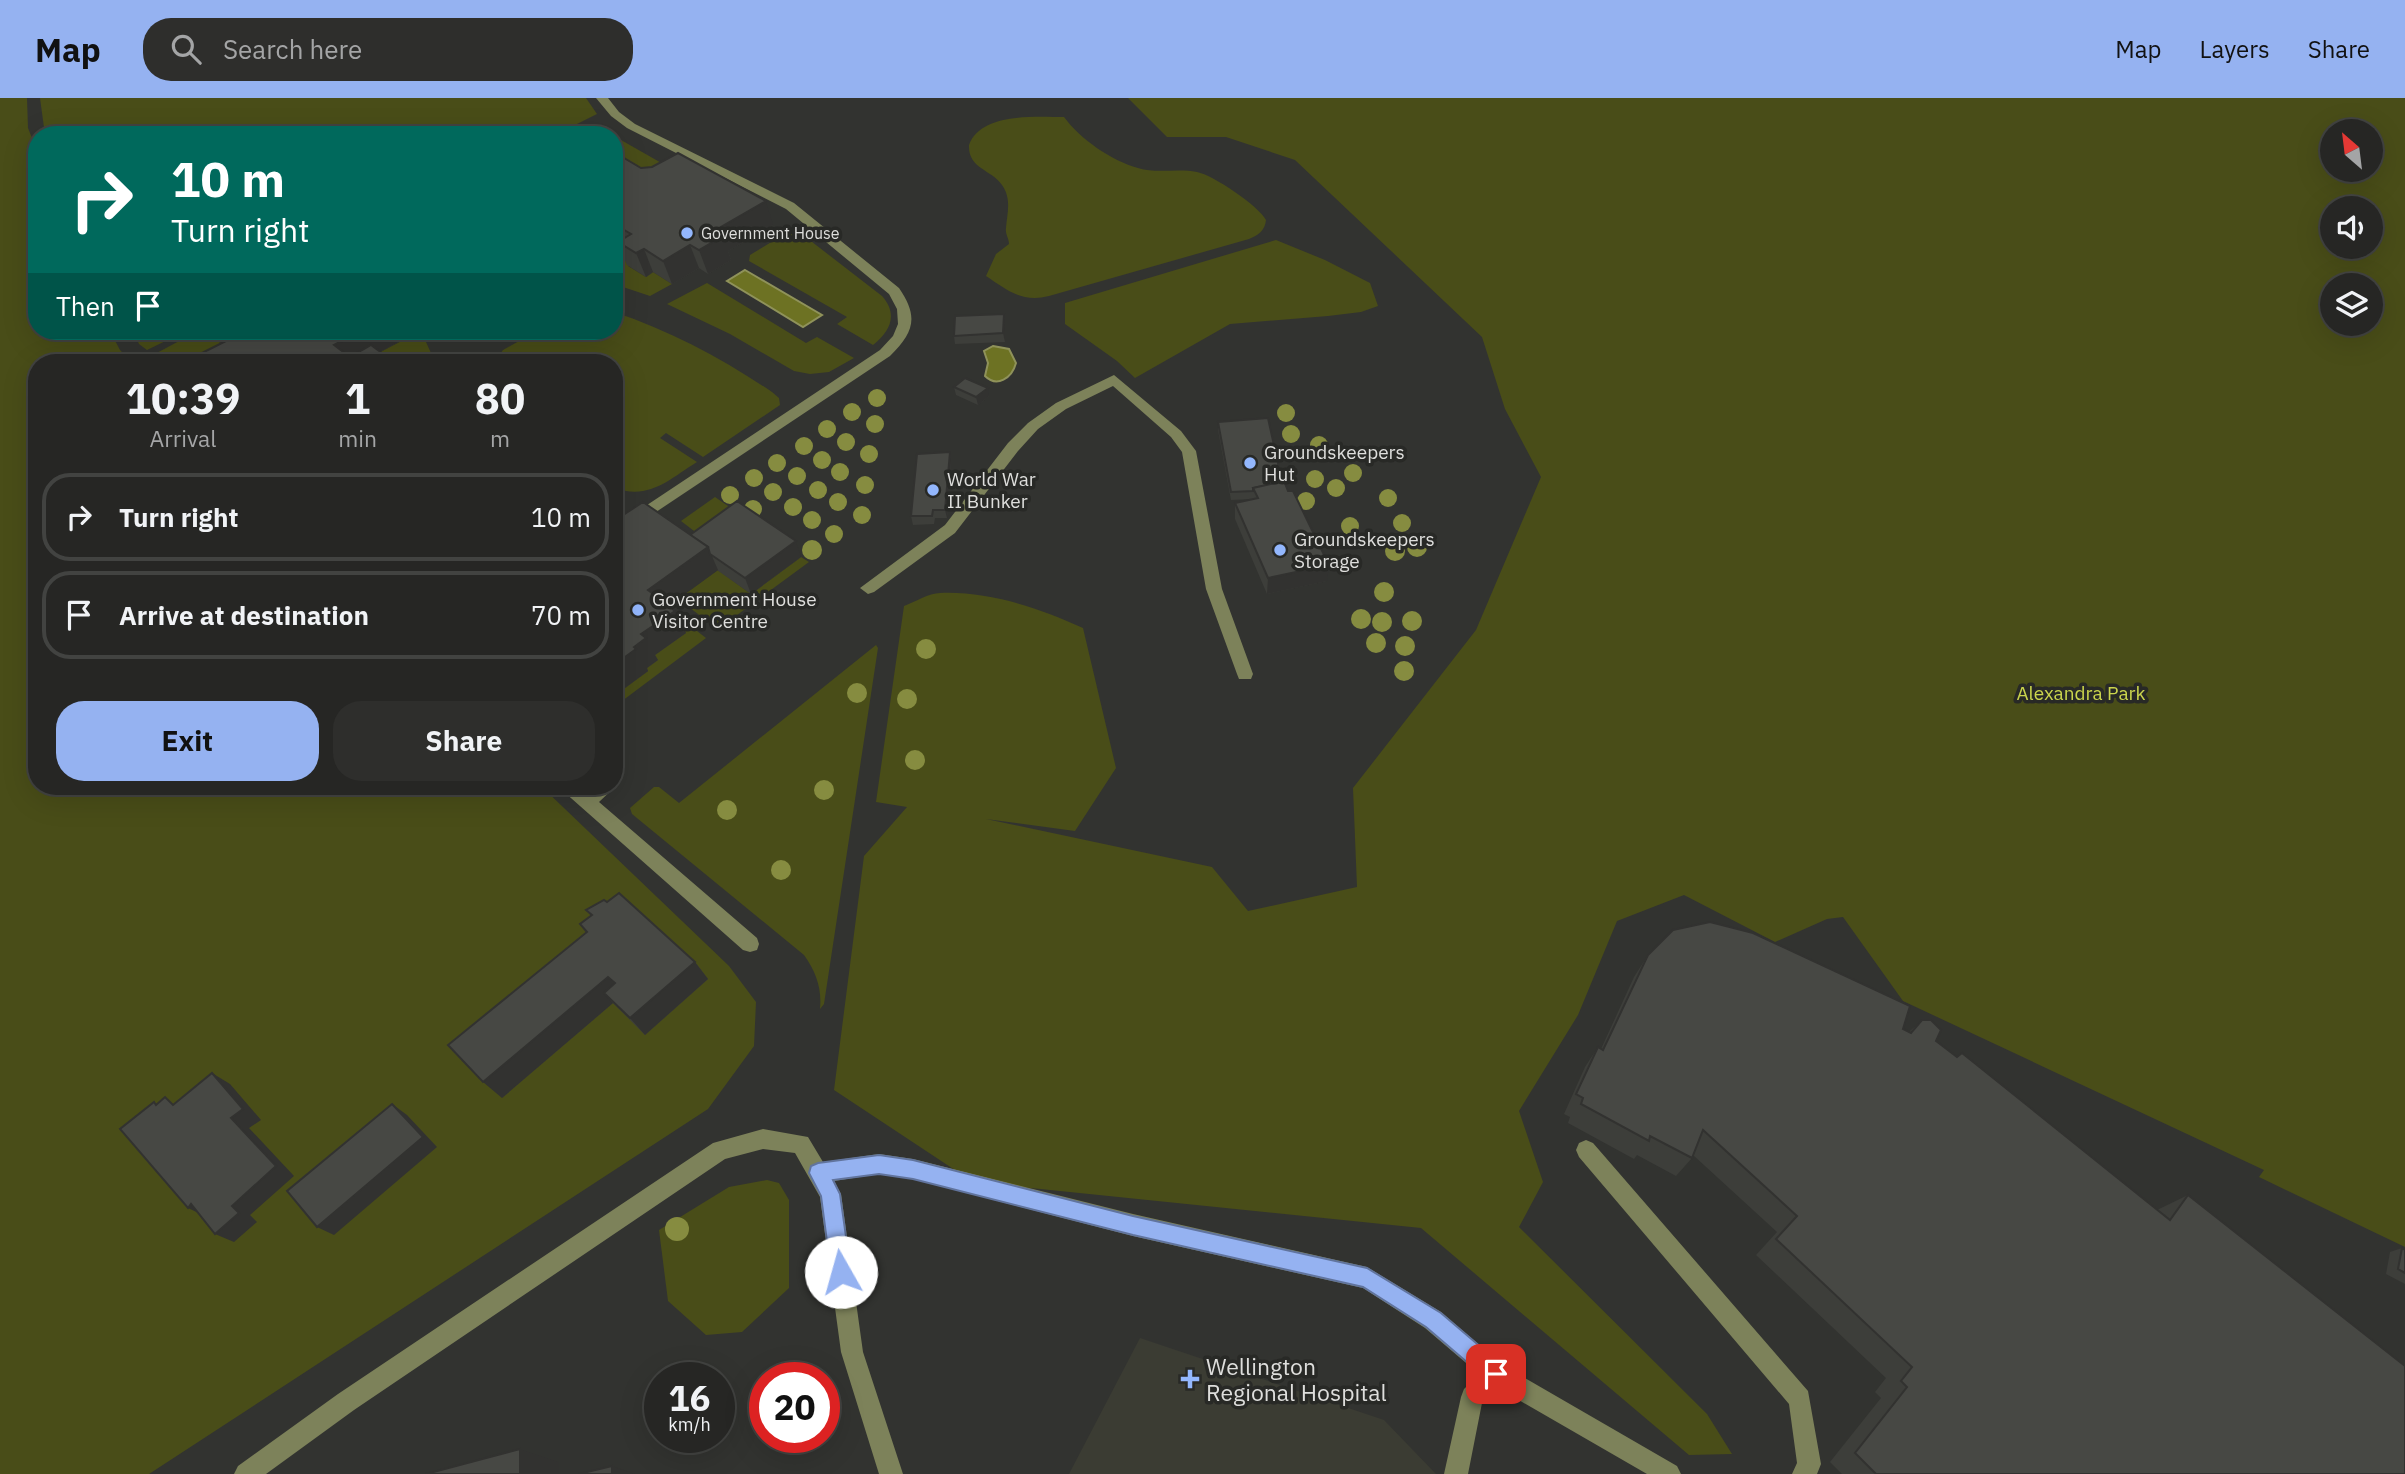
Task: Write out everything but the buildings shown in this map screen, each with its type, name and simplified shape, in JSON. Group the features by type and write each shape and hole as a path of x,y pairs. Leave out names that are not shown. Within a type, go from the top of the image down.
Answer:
{"lane":[{"path":"602,98 615,114 631,126 790,206 894,291 906,309 905,326 898,341 885,353 623,529"},
{"path":"868,588 950,529 1013,447 1033,426 1061,406 1114,380 1176,434 1189,451 1214,589 1245,674"},
{"path":"580,795 750,944"},
{"path":"587,801 595,795"},
{"path":"246,1474 346,1402 720,1150 763,1139 801,1144 830,1194 852,1352 891,1474"},
{"path":"1586,1150 1800,1399 1810,1464 1804,1474"},
{"path":"818,1173 879,1164 913,1169 1133,1225 1367,1278 1433,1320 1496,1374 1668,1474"},
{"path":"1456,1474 1472,1397 1496,1374"}],"shaded area":[{"path":"745,270 822,315 803,327 727,281"},
{"path":"993,346 1009,349 1016,363 1004,380 994,381 985,376 988,363 984,351"},
{"name":"Wellington Regional Hospital","path":"1140,1338 1384,1420 1436,1474 1069,1474"}],"green space":[{"path":"0,98 27,98 28,340 115,340 124,354 28,354 28,795 550,795 729,966 756,1002 754,1046 708,1109 149,1474 0,1474"},
{"path":"40,98 586,98 597,114 573,126 44,126"},
{"name":"Alexandra Park","path":"1128,98 2405,98 2405,1247 2259,1177 2264,1170 1903,1001 1843,917 1827,919 1775,942 1684,895 1617,921 1578,1015 1519,1111 1543,1182 1519,1227 1707,1414 1732,1454 1689,1455 1421,1228 973,1182 834,1090 864,856 907,807 876,802 904,606 936,593 977,595 1013,602 1083,628 1116,768 1075,831 986,819 1212,867 1248,911 1357,887 1353,788 1476,630 1541,477 1505,409 1482,337 1295,160 1226,137 1167,137"},
{"path":"1025,117 1064,117 1088,141 1107,155 1128,165 1152,171 1197,172 1214,179 1262,214 1266,220 1263,230 1249,239 1049,296 1031,298 1008,290 986,276 996,254 1009,244 1006,230 1007,196 1002,185 972,159 969,145 975,134 997,122"},
{"path":"623,141 686,177 623,172"},
{"path":"794,228 882,296 887,303 891,316 888,328 873,345 837,324 847,317 749,261 750,255"},
{"path":"1276,240 1325,260 1370,283 1378,306 1361,312 1230,324 1135,378 1117,361 1065,324 1065,303"},
{"path":"623,247 641,258 628,266 646,277 653,272 672,284 650,296 623,287"},
{"path":"707,283 806,343 817,337 854,358 829,372 810,374 794,371 730,334 667,304"},
{"path":"623,315 716,357 772,392 779,398 780,405 703,457 666,433 660,438 697,462 658,486 638,492 627,491 623,490 623,354 500,354 521,340 623,340"},
{"path":"137,340 168,340 147,350"},
{"path":"181,340 216,340 223,345 206,354 155,354"},
{"path":"404,340 427,340 431,354 376,354"},
{"path":"715,497 744,517 698,534 681,521"},
{"path":"801,557 809,562 718,629 678,599 718,570 751,594"},
{"path":"666,607 706,638 623,700 623,689 648,671 646,669 653,656"},
{"path":"876,645 878,648 824,1004 820,1009 817,980 804,955 632,814 630,808 654,787 659,787 679,803"},
{"path":"767,1180 779,1183 789,1200 789,1288 742,1332 706,1335 668,1301 659,1230 729,1187"}],"place":[{"name":"Government House","path":"687,233"},
{"name":"Groundskeepers Hut","path":"1250,463"},
{"name":"World War II Bunker","path":"933,490"},
{"name":"Groundskeepers Storage","path":"1280,550"},
{"name":"Government House Visitor Centre","path":"638,610"},
{"name":"Wellington Regional Hospital","path":"1190,1379"}],"route":[{"path":"841,1272 830,1194 818,1173 879,1164 913,1169 1133,1225 1367,1278 1433,1320 1496,1374"}]}
